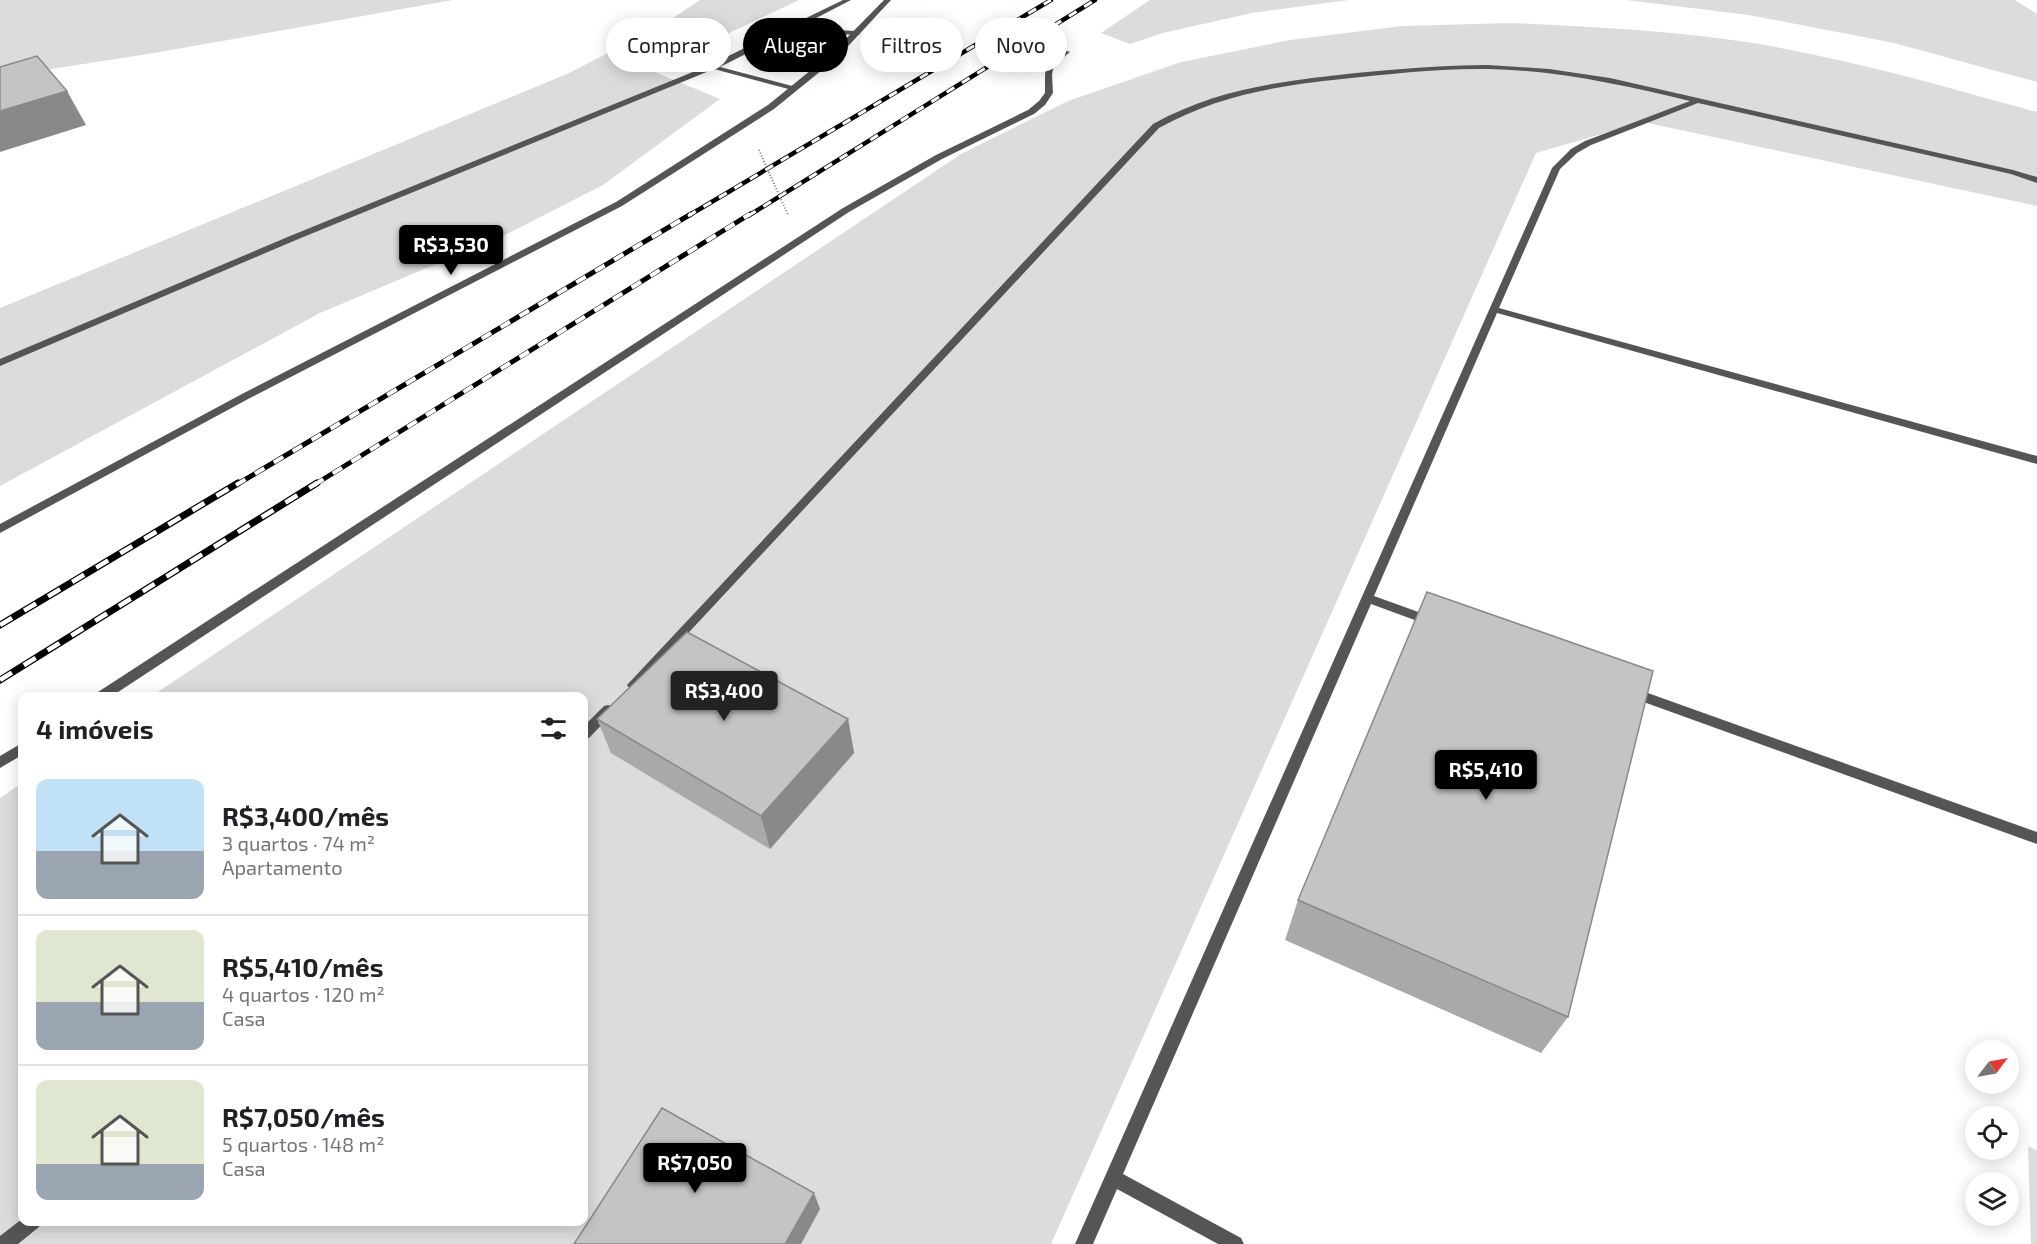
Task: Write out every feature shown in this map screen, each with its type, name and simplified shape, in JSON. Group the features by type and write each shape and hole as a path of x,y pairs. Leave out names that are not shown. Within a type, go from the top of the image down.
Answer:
{"street":[{"path":"812,18 848,0"},
{"path":"0,529 246,396 619,204 746,123 793,89 835,55 888,0"},
{"path":"848,33 856,33"},
{"path":"625,693 1156,126 1172,116 1231,93 1277,84 1460,67 1518,68 1579,75 1699,100 2013,172 2037,180"},
{"path":"0,363 293,238 700,72"},
{"path":"730,72 793,89"},
{"path":"108,692 798,240 915,169 1037,108 1049,93 1046,76 1048,72"},
{"path":"1084,1244 1556,168 1564,159 1588,143 1699,100"},
{"path":"1494,309 2037,460"},
{"path":"1367,598 1445,626"},
{"path":"1613,686 2037,838"},
{"path":"588,730 617,701"},
{"path":"0,763 18,751"},
{"path":"1113,1178 1235,1244"},
{"path":"4,1244 27,1226"}],"path":[{"path":"746,123 798,240"}],"shaded area":[{"path":"0,0 453,0 148,54 0,77"},
{"path":"700,0 799,0 761,18 743,18 743,26 731,32 731,18 673,18"},
{"path":"1150,0 1349,0 1252,13 1163,33 1130,44 1101,33"},
{"path":"1626,0 2015,0 2037,14 2037,82 1894,43 1749,15"},
{"path":"1512,23 1663,32 1753,43 1861,65 2037,112 2037,206 1643,122 1536,153 1051,1244 0,1244 0,798 18,786 18,1226 588,1226 588,692 158,692 961,154 1068,101 1181,62 1290,40 1402,26"},
{"path":"606,54 606,72 655,72 720,99 603,185 505,235 320,313 0,486 0,308 567,74"},
{"path":"2028,1146 2037,1150 2037,1244 2031,1244"}],"building":[{"path":"37,56 67,91 0,111 0,67"},
{"path":"1427,592 1653,671 1568,1017 1298,900"},
{"path":"687,632 848,719 761,816 597,719"},
{"path":"662,1108 814,1193 785,1244 574,1244 586,1226 588,1226 588,1222"}],"railway":[{"path":"688,216 1051,0"},
{"path":"748,216 1095,0"},
{"path":"236,485 691,214"},
{"path":"314,485 750,214"},
{"path":"0,625 238,483"},
{"path":"0,680 317,483"}]}
